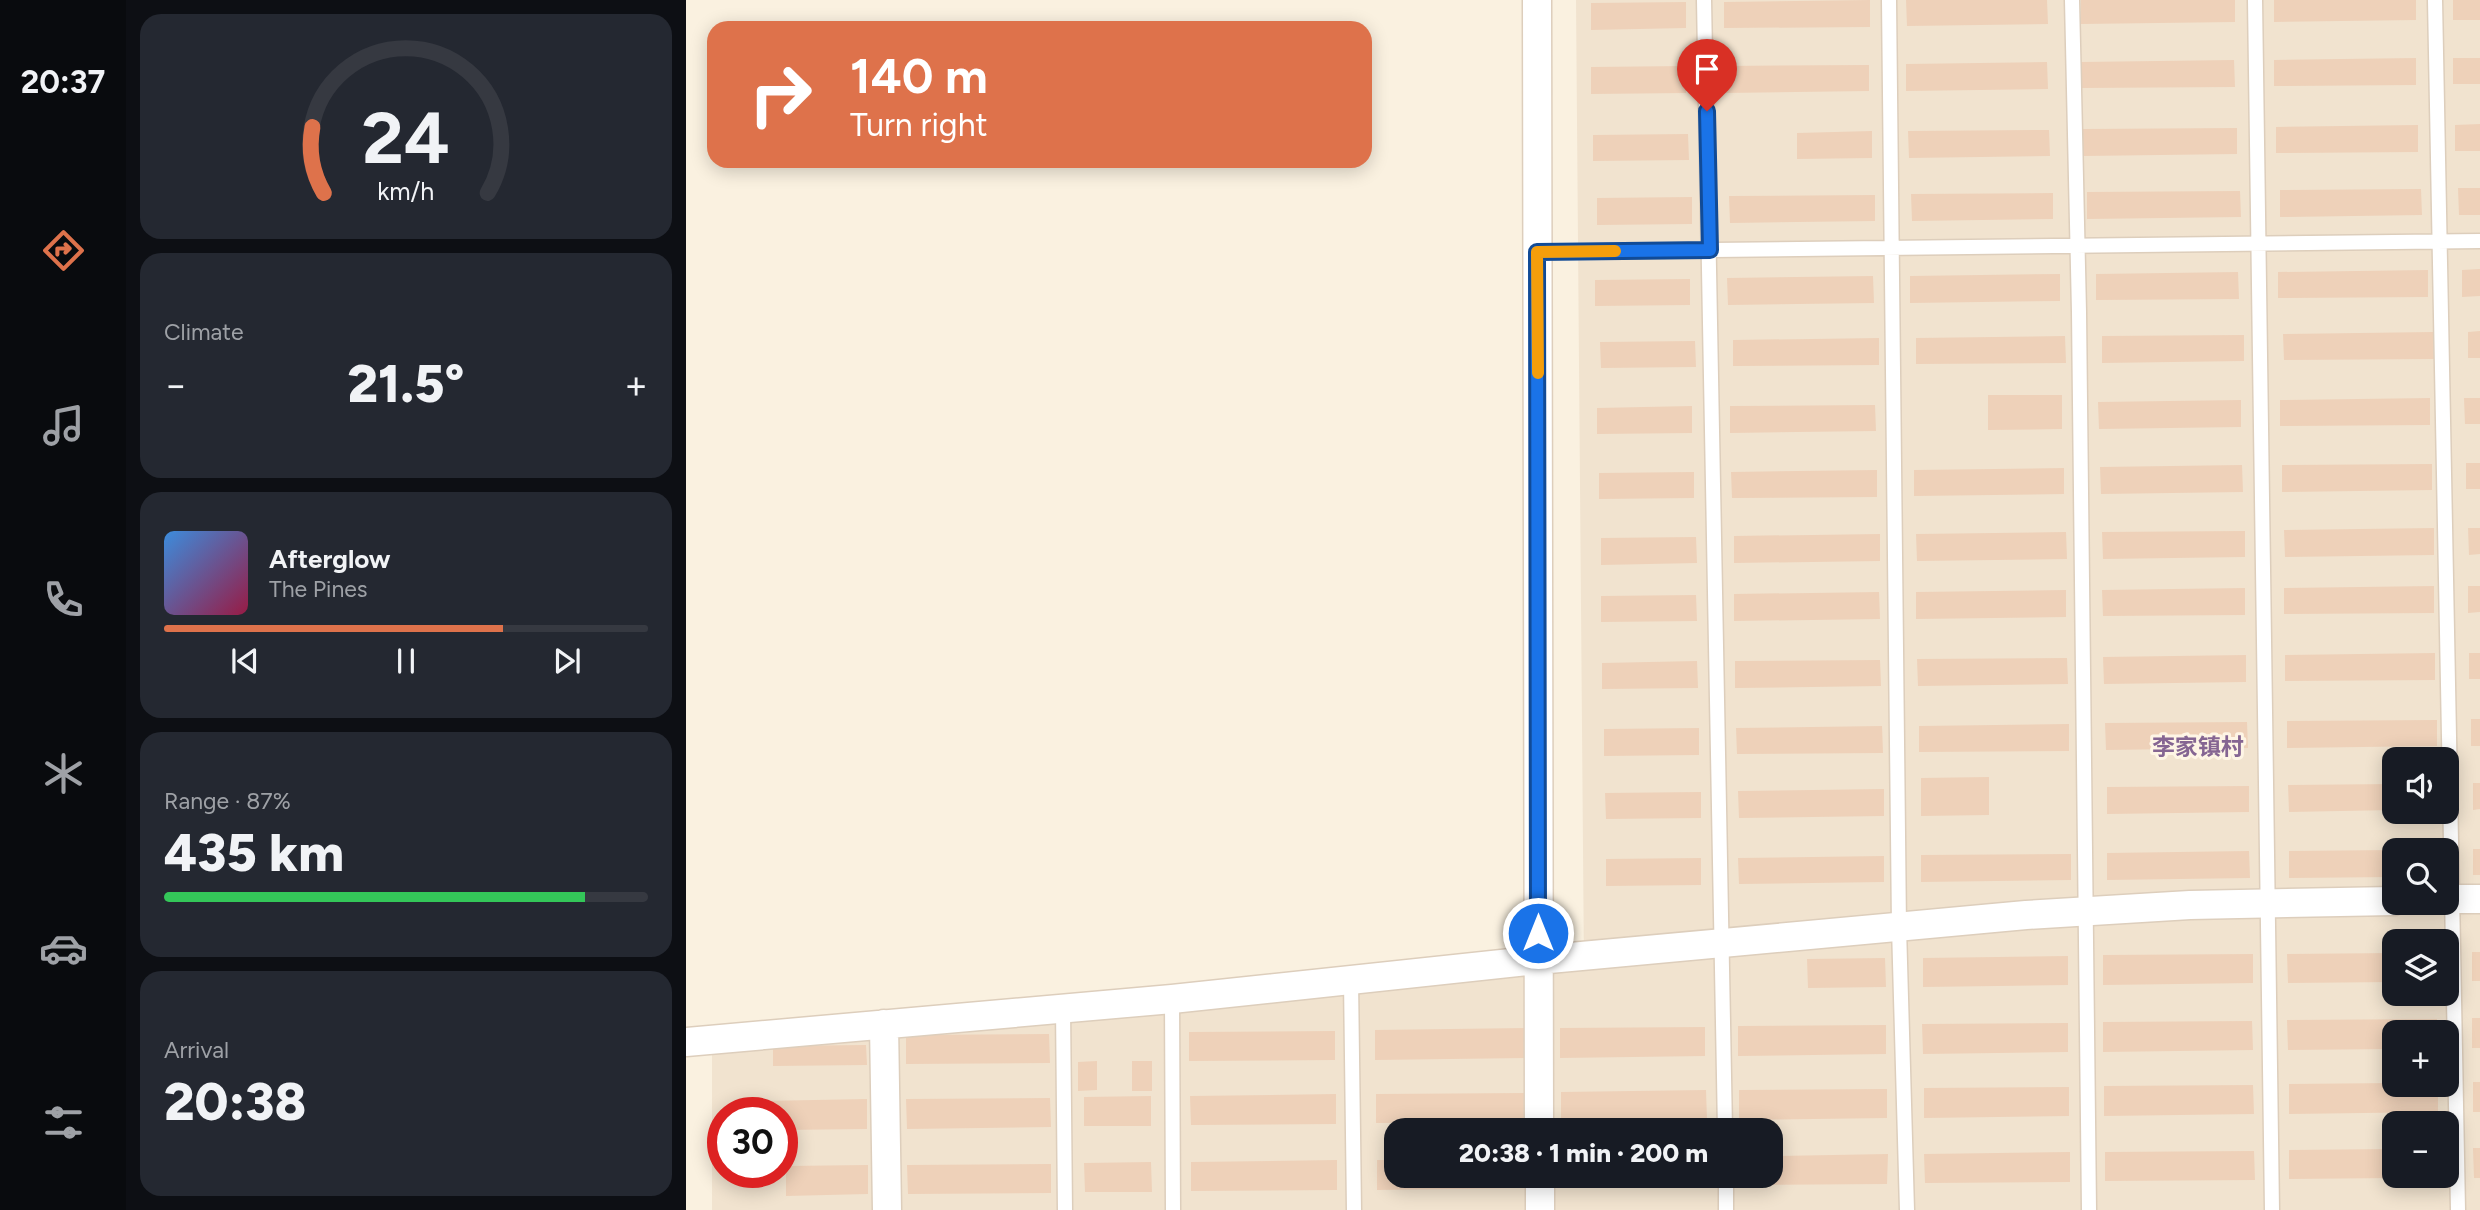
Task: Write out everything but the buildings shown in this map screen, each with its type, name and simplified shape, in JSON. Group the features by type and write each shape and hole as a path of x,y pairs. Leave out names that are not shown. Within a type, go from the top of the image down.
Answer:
{"street":[{"path":"1537,0 1539,1118"},
{"path":"686,1042 1172,999 1538,960 2084,912 2382,901"},
{"path":"884,1024 887,1210"},
{"path":"1540,1188 1540,1210"}],"lane":[{"path":"1704,0 1726,1118"},
{"path":"1889,0 1894,248 1899,928 1907,1210"},
{"path":"2072,0 2089,1210"},
{"path":"2255,0 2272,1210"},
{"path":"2435,0 2460,899 2458,1210"},
{"path":"1537,252 2480,242"},
{"path":"1351,980 1354,1210"},
{"path":"1172,999 1173,1210"},
{"path":"1063,1008 1065,1210"},
{"path":"1726,1188 1726,1210"}],"shaded area":[{"path":"1576,0 2480,0 2480,1210 712,1210 712,1188 798,1188 798,1097 712,1097 712,1047 1584,970"}],"slow traffic":[{"path":"1538,373 1537,252 1615,251"}],"district":[{"name":"李家镇村","path":"2198,747"}],"route":[{"path":"1538,933 1537,252 1710,250 1707,111"}]}
